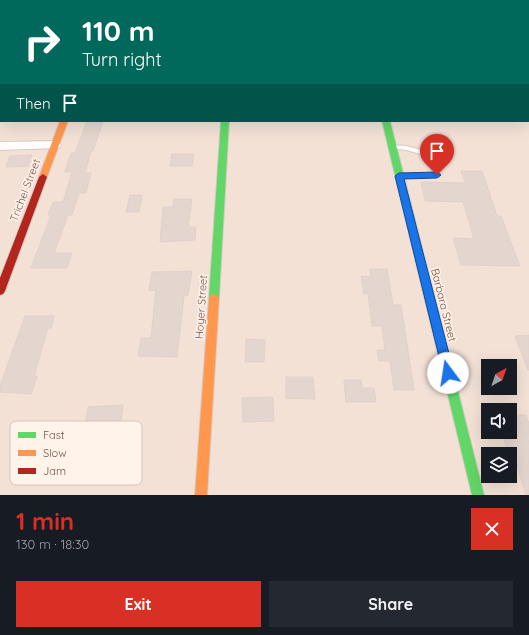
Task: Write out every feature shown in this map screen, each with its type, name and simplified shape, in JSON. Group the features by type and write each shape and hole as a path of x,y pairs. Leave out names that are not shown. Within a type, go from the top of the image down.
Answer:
{"street":[{"name":"Trichel Street","path":"0,291 64,122"},
{"name":"Hoyer Street","path":"201,495 225,122"},
{"name":"Barbara Street","path":"386,122 478,495"},
{"path":"0,146 55,145"}],"lane":[{"path":"392,147 406,148 431,155 437,175 399,176"}],"shaded area":[{"path":"0,122 529,122 529,495 0,495"}],"building":[{"path":"87,122 103,122 93,151 91,151 85,173 91,173 86,193 79,193 72,215 68,215 54,253 72,253 67,268 31,268 51,215 48,215 53,202 63,202 72,172 65,172 71,153 75,153"},
{"path":"172,154 194,154 192,166 170,166"},
{"path":"32,155 28,166 6,167 10,156"},
{"path":"461,171 482,171 497,216 501,216 520,266 461,265 453,238 474,239 463,202 425,201 421,182 465,183"},
{"path":"130,195 142,195 139,212 126,212"},
{"path":"174,199 192,199 188,227 196,227 195,240 160,242 163,207 173,207"},
{"path":"370,269 387,269 393,305 401,305 414,390 394,390 390,361 379,361 377,350 385,350 382,326 372,326 368,294 364,294 361,276 371,277"},
{"path":"192,271 188,295 184,296 177,357 138,356 141,338 151,338 156,290 149,291 152,272"},
{"path":"25,316 54,316 51,328 48,328 34,376 37,376 31,394 0,392 0,386"},
{"path":"529,335 529,370 528,370 515,336"},
{"path":"246,339 265,340 264,362 245,362"},
{"path":"286,377 313,377 315,399 286,398"},
{"path":"344,380 361,380 362,388 374,388 376,402 346,402"},
{"path":"273,397 274,421 243,422 242,398"},
{"path":"123,405 121,421 86,421 88,407"},
{"path":"517,415 526,415 529,424 529,495 526,495 517,466 517,447 506,447 504,439 517,439"}],"traffic: fast":[{"path":"214,298 225,122"},
{"path":"386,122 478,495"}],"traffic: slow":[{"path":"43,177 64,122"},
{"path":"201,495 214,298"}],"traffic: jam":[{"path":"0,291 43,177"}],"route":[{"path":"437,175 399,176 448,373"}]}
